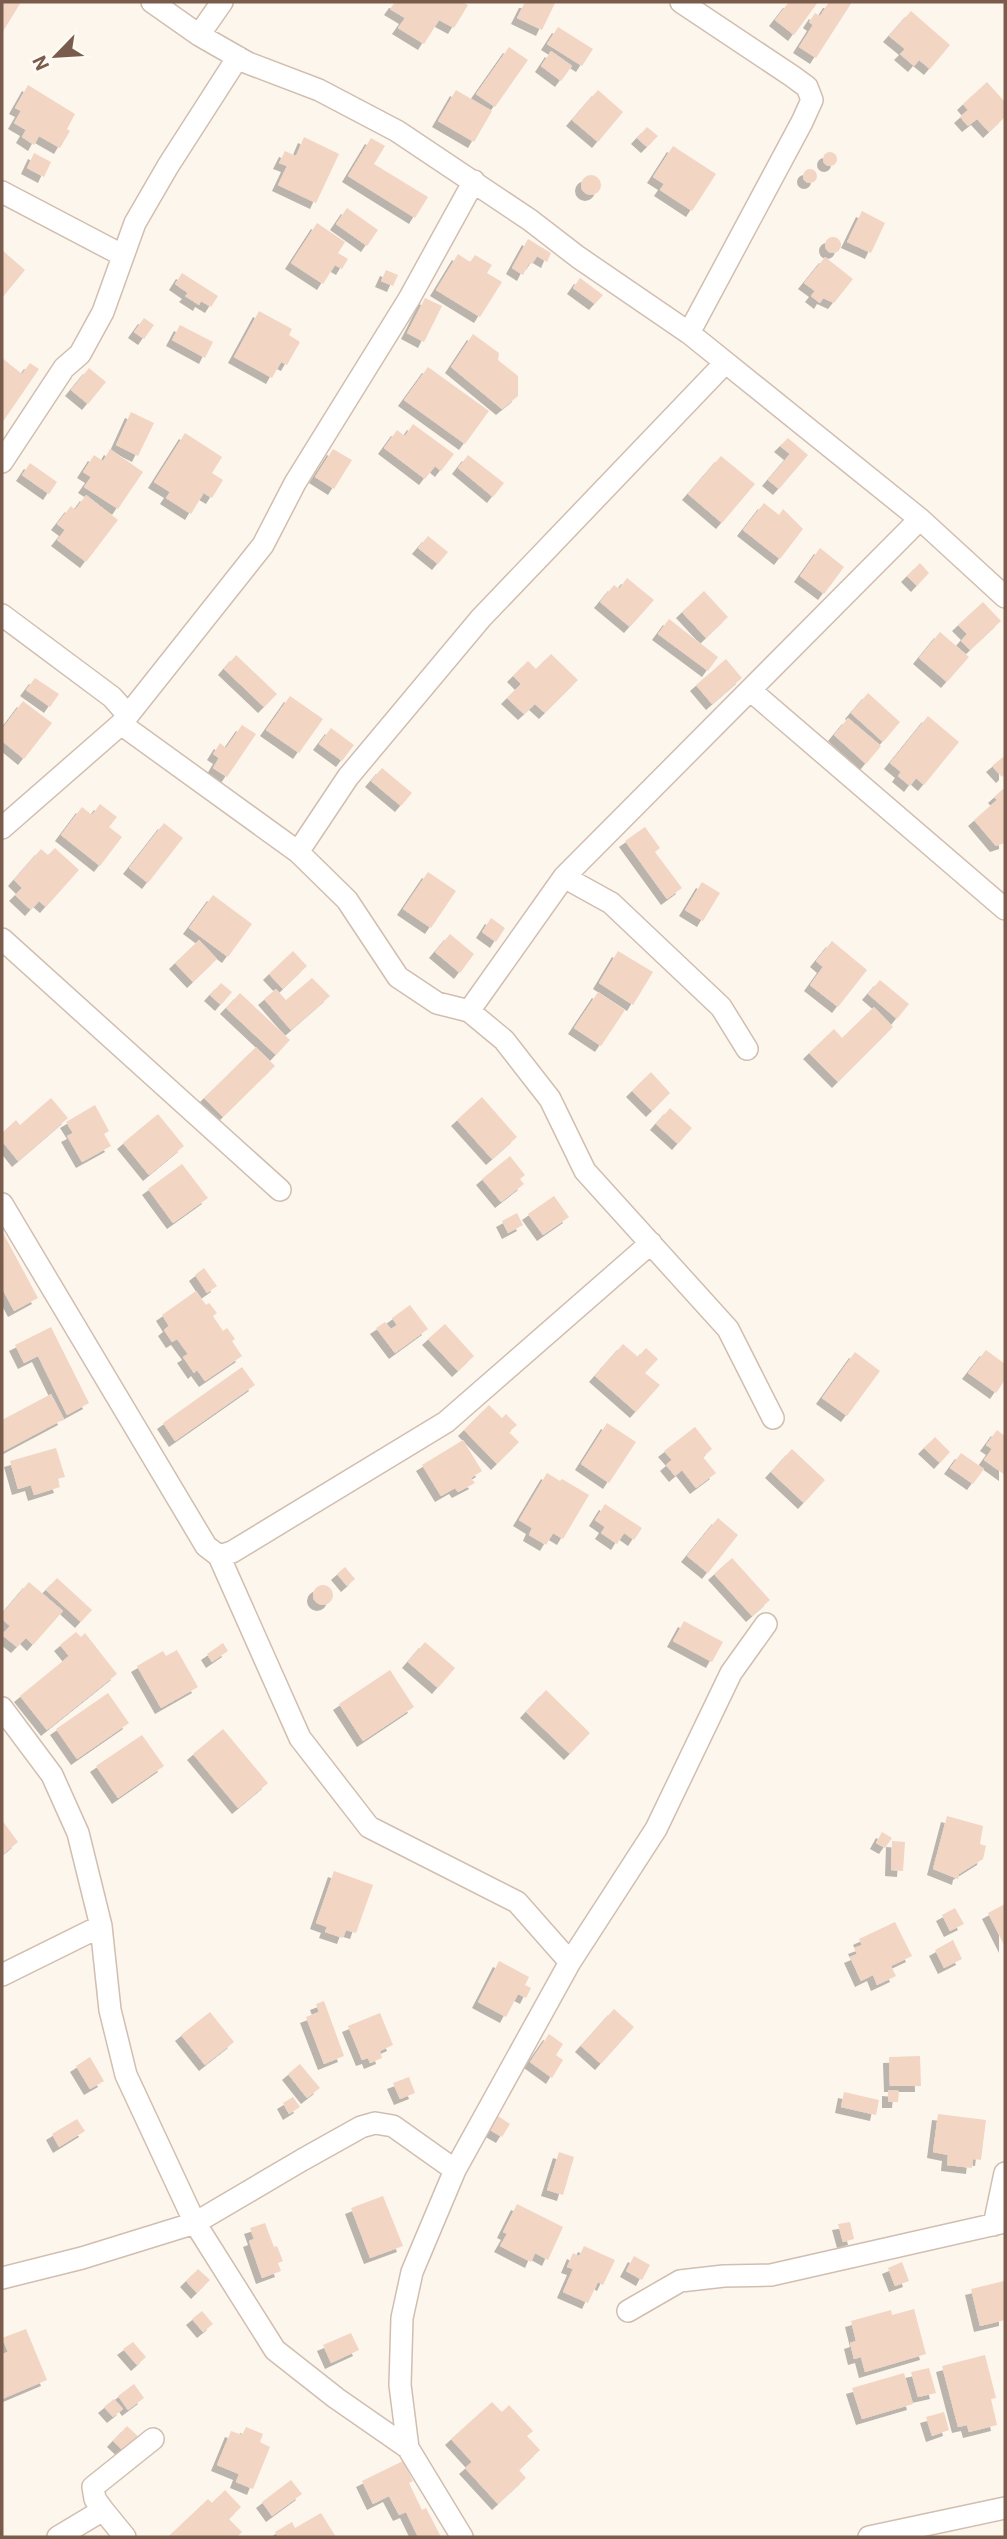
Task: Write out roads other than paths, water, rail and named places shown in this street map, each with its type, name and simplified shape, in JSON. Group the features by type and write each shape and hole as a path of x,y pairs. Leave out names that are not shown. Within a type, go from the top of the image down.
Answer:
{"street":[{"path":"152,2 199,35 238,57 319,90 397,131 474,181 689,333 920,519 1005,597"},
{"path":"199,35 222,2"},
{"path":"681,2 807,87 812,100 689,333"},
{"path":"2,462 64,368 80,354 103,312 135,223 238,57"},
{"path":"2,828 125,720 263,545 295,483 409,299 474,181"},
{"path":"2,192 122,254"},
{"path":"298,852 348,778 481,618 725,363"},
{"path":"469,1012 564,877 920,519"},
{"path":"2,615 111,697 125,720 298,852 347,900 398,976 437,1003 469,1012 504,1040 550,1099 585,1171 728,1329 773,1418"},
{"path":"750,690 1005,909"},
{"path":"564,877 611,903 621,912 721,1007 747,1049"},
{"path":"2,939 280,1190"},
{"path":"2,1204 206,1546 219,1556 300,1738 369,1827 517,1902 570,1962"},
{"path":"219,1556 232,1552 446,1422 650,1243"},
{"path":"408,2448 400,2385 401,2318 412,2272 455,2170 570,1962 656,1829 732,1673 766,1624"},
{"path":"2,1708 52,1775 78,1833 101,1926 110,2010 126,2075 195,2223 275,2350 336,2398 408,2448 462,2537"},
{"path":"2,1975 101,1926"},
{"path":"2,2278 82,2258 195,2223 349,2134 376,2123 393,2126 455,2170"},
{"path":"628,2311 680,2281 771,2275 1000,2223 1005,2173"},
{"path":"125,2537 95,2499 93,2487 153,2439"},
{"path":"869,2537 958,2528 1005,2508"},
{"path":"58,2537 103,2510"}]}
